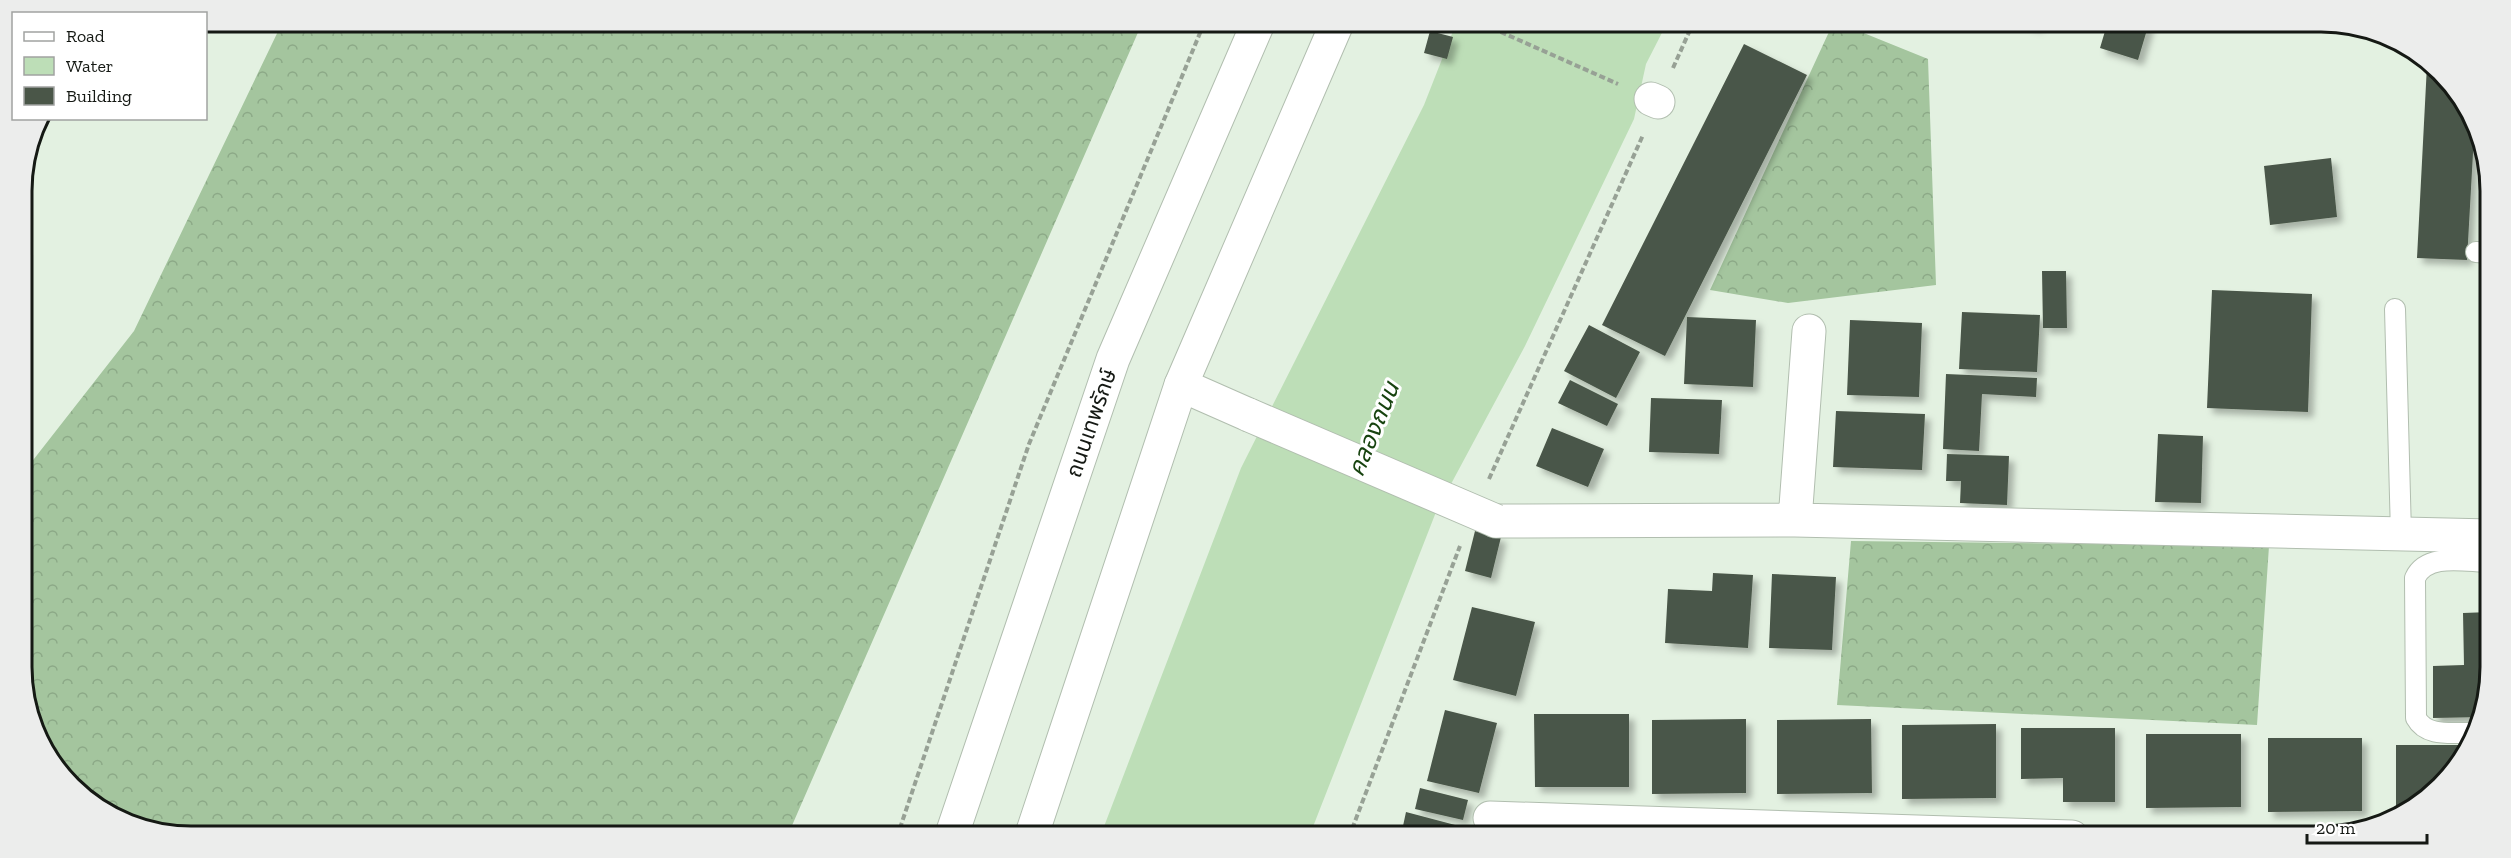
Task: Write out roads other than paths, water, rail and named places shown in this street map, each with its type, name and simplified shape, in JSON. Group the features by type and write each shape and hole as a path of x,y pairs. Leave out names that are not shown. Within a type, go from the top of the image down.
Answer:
{"street":[{"name":"ถนนเทพรักษ์","path":"955,826 1113,359 1254,32"},
{"path":"1035,826 1180,385 1333,32"},
{"path":"1795,520 1809,331"},
{"path":"1180,385 1496,521 1795,520 2480,536"},
{"path":"1490,818 1735,826"}],"lane":[{"path":"2395,309 2402,534"},
{"path":"2465,733 2431,732 2424,729 2416,718 2415,578 2422,567 2434,561 2480,562"}],"water":[{"name":"คลองถนน","path":"1453,32 1662,32 1646,64 1634,119 1525,346 1436,512 1313,826 1104,826 1241,468 1424,105"}]}
